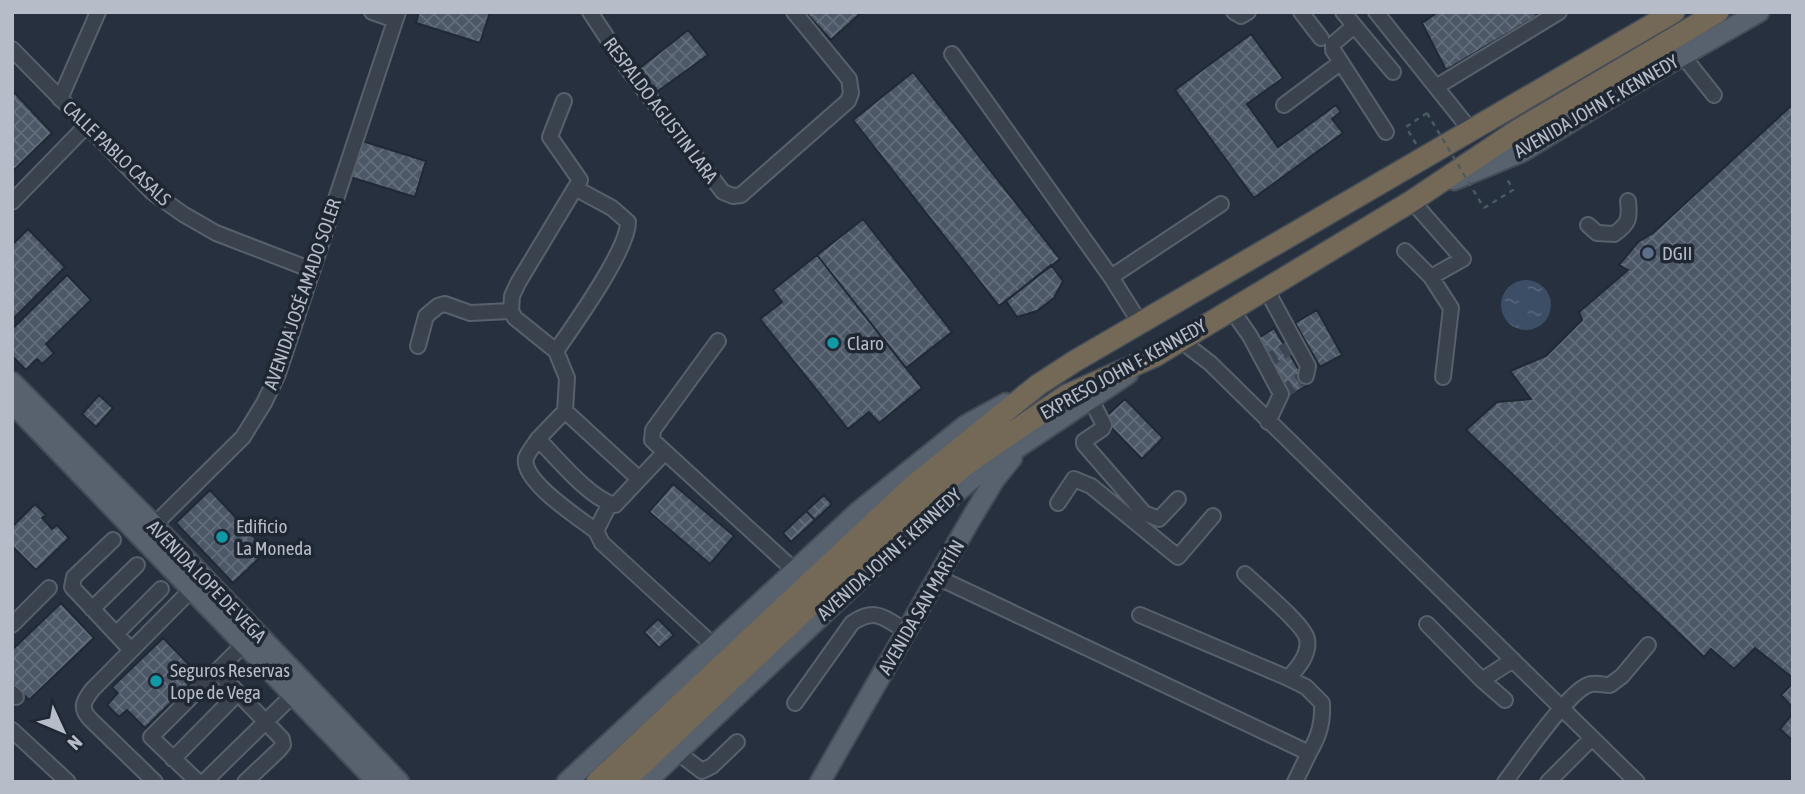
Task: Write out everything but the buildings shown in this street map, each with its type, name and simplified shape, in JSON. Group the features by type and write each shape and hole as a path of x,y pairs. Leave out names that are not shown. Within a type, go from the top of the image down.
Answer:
{"highway":[{"name":"EXPRESO JOHN F. KENNEDY","path":"597,782 871,536 965,465 1067,396 1155,356 1420,196 1518,130 1718,12"},
{"name":"EXPRESO JOHN F. KENNEDY","path":"623,782 871,536 912,487 1038,385 1139,323 1472,132 1667,14"}],"main road":[{"name":"AVENIDA JOHN F. KENNEDY","path":"1420,196 1522,152 1759,12"},
{"name":"AVENIDA JOHN F. KENNEDY","path":"646,782 910,532 978,474 1155,356"},
{"name":"AVENIDA LOPE DE VEGA","path":"12,382 148,531 192,589 377,782"},
{"path":"567,782 858,512 966,425 1038,385"},
{"name":"AVENIDA LOPE DE VEGA","path":"12,403 148,531 399,782"},
{"name":"AVENIDA SAN MARTÍN","path":"820,782 995,480 1030,437"},
{"path":"582,782 589,771 591,759"}],"street":[{"path":"60,99 98,12"},
{"path":"372,12 397,16"},
{"name":"RESPALDO AGUSTIN LARA","path":"590,12 627,68 668,122 723,192 733,196 741,195 848,101 851,93 849,79 794,12"},
{"path":"1234,12 1241,16 1248,12"},
{"path":"1301,12 1321,38"},
{"path":"1343,12 1393,72"},
{"path":"1376,12 1472,132"},
{"path":"1436,87 1559,12"},
{"name":"AVENIDA JOSÉ AMADO SOLER","path":"148,531 243,437 278,374 397,16"},
{"path":"1354,26 1333,44 1333,50 1386,132"},
{"name":"CALLE PABLO CASALS","path":"12,49 152,192 216,233 312,270"},
{"path":"952,54 1111,277 1139,323"},
{"path":"1682,56 1714,95"},
{"path":"1284,105 1340,63"},
{"path":"511,311 512,296 518,283 579,177 550,137 565,101"},
{"path":"12,202 87,125"},
{"path":"556,351 619,250 628,229 628,222 621,214 575,188"},
{"path":"1420,196 1463,259 1431,277"},
{"path":"1588,225 1597,233 1614,234 1626,226 1630,218 1628,201"},
{"path":"1111,277 1221,204"},
{"path":"1405,251 1431,277 1451,308 1443,377"},
{"path":"1266,289 1308,366 1306,376"},
{"path":"418,346 426,316 445,304 470,313 511,311 556,351 567,378 565,411 538,439 526,457 527,470 541,488 596,531 601,543 626,568 714,646"},
{"path":"1231,309 1250,336 1281,394 1268,422"},
{"path":"1180,340 1210,363 1637,782"},
{"path":"718,341 653,430 652,440 794,571"},
{"path":"1091,400 1104,425 1084,441 1084,444 1144,513 1159,519 1178,499"},
{"path":"565,411 639,480"},
{"path":"538,439 594,494 615,505 664,453"},
{"path":"1058,503 1074,479 1091,486 1178,558 1213,516"},
{"path":"596,531 610,503"},
{"path":"113,540 71,583 131,650"},
{"path":"92,609 137,565"},
{"path":"1245,575 1298,625 1307,637 1304,658 1288,678"},
{"path":"937,578 1309,753"},
{"path":"12,625 49,588"},
{"path":"116,634 161,589"},
{"path":"155,782 83,711 85,699 192,589"},
{"path":"795,703 852,623 865,614 873,614 906,631"},
{"path":"1140,615 1288,678 1306,687 1322,704 1323,720 1318,738 1295,782"},
{"path":"1427,624 1505,700"},
{"path":"198,782 151,737 244,644"},
{"path":"1505,782 1562,708 1590,683 1610,685 1622,676 1648,645"},
{"path":"1482,680 1513,660"},
{"path":"217,671 282,739 283,745 245,782"},
{"path":"173,759 238,693"},
{"path":"204,782 293,695"},
{"path":"12,730 68,782"},
{"path":"1548,782 1592,738"},
{"path":"677,752 698,778 737,742"}],"path":[{"path":"1406,127 1427,113 1484,208 1513,190"}],"water":[{"path":"1526,280 1544,287 1551,305 1544,323 1526,330 1508,323 1501,305 1508,287"}],"tunnel":[{"path":"1264,363 1296,344"},
{"path":"1281,394 1306,376"}],"place":[{"name":"DGII","path":"1648,253"},
{"name":"Claro","path":"833,343"},
{"name":"Edificio La Moneda","path":"222,537"},
{"name":"Seguros Reservas Lope de Vega","path":"156,681"}]}
